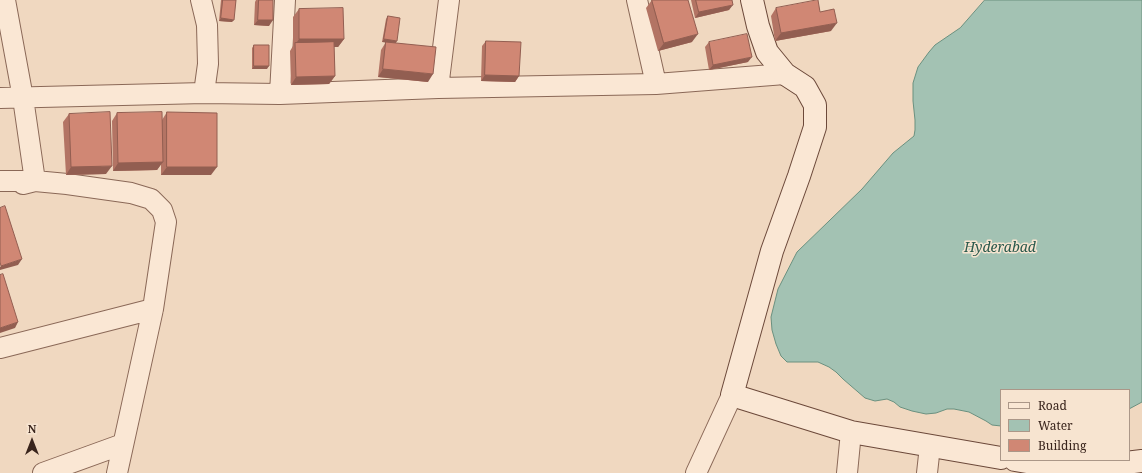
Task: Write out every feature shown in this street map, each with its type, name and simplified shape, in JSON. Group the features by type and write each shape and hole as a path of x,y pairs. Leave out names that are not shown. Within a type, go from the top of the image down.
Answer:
{"street":[{"path":"4,0 23,98 36,181"},
{"path":"201,0 207,25 208,64 204,93"},
{"path":"280,94 285,0"},
{"path":"438,88 449,0"},
{"path":"637,0 656,84"},
{"path":"696,473 732,396 772,251 815,127 815,105 805,87 785,74 767,52 758,26 752,0"},
{"path":"0,98 204,93 280,94 438,88 656,84 785,74"},
{"path":"0,181 36,181 131,193 151,200 162,210 166,222 153,309 117,473"},
{"path":"0,190 36,181"},
{"path":"0,348 153,309"},
{"path":"732,396 850,432 1000,458"},
{"path":"847,473 850,432"},
{"path":"43,473 123,444"},
{"path":"927,473 930,446"},
{"path":"1020,461 1064,470 1135,465"}],"water":[{"name":"Hyderabad","path":"985,0 1142,0 1142,402 1130,408 1130,389 1000,389 1000,426 992,425 969,412 947,409 936,413 926,414 900,407 887,399 875,401 865,398 829,367 818,362 787,362 781,356 772,330 771,317 778,289 797,252 862,189 893,153 914,136 915,120 913,83 918,67 935,45 960,28"}],"building":[{"path":"223,0 236,0 234,20 221,18"},
{"path":"259,0 273,0 273,20 258,20"},
{"path":"652,0 688,0 698,34 664,43"},
{"path":"696,0 732,0 733,5 699,12"},
{"path":"818,0 820,12 834,9 837,23 781,33 776,8"},
{"path":"343,8 344,39 299,39 299,9"},
{"path":"388,16 400,18 397,41 384,39"},
{"path":"747,34 752,57 713,65 709,42"},
{"path":"486,41 521,42 519,76 485,75"},
{"path":"334,42 335,76 296,77 295,43"},
{"path":"386,42 436,47 433,74 383,69"},
{"path":"254,45 269,45 269,66 254,66"},
{"path":"110,112 112,166 71,167 69,114"},
{"path":"162,112 163,162 118,163 117,113"},
{"path":"167,112 217,113 217,167 167,167"},
{"path":"5,206 22,259 1,266 0,208"},
{"path":"3,274 18,322 0,328 0,275"}]}
